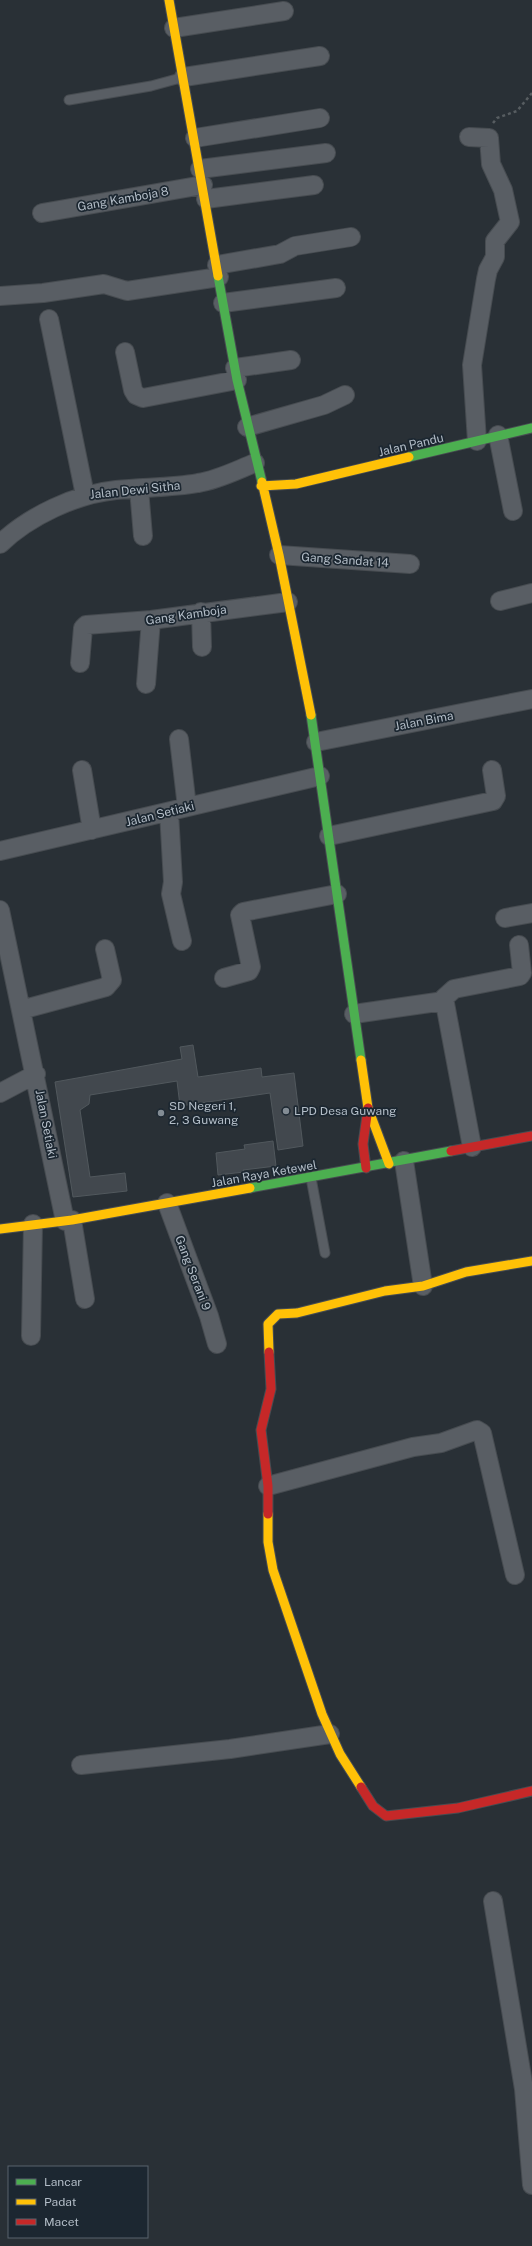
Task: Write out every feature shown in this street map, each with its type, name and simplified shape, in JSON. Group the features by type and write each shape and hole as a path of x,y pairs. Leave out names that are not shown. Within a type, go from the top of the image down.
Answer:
{"street":[{"path":"169,0 195,138 236,374 255,463 279,555 316,742 368,1108 363,1144 366,1168"},
{"path":"174,28 284,11"},
{"path":"184,77 320,56"},
{"path":"195,138 320,118"},
{"path":"469,137 489,138 491,164 504,190 510,222 494,241 495,257 488,270 486,279 472,365 477,441"},
{"path":"203,184 326,154"},
{"path":"203,184 314,185"},
{"name":"Gang Kamboja 8","path":"42,213 203,184"},
{"path":"0,296 43,293 104,284 127,290 218,271 280,254 295,246 351,237"},
{"path":"223,303 336,288"},
{"path":"49,319 85,495"},
{"path":"126,352 133,390 136,395 143,398 291,360"},
{"path":"247,427 324,405 345,395"},
{"name":"Jalan Pandu","path":"261,486 296,484 532,428"},
{"path":"498,435 513,511"},
{"name":"Jalan Dewi Sitha","path":"0,544 13,532 32,519 85,495 115,490 198,483 255,463"},
{"name":"Jalan Pandu","path":"268,509 296,484"},
{"path":"139,489 143,536"},
{"name":"Gang Sandat 14","path":"279,555 410,564"},
{"path":"500,601 532,593"},
{"name":"Gang Kamboja","path":"80,663 84,626 150,620 201,612 288,602"},
{"path":"201,612 202,646"},
{"path":"146,684 150,620"},
{"name":"Jalan Bima","path":"316,742 532,699"},
{"path":"179,739 187,807"},
{"path":"82,770 92,830"},
{"path":"329,836 493,801 496,796 492,770"},
{"name":"Jalan Setiaki","path":"0,851 320,776"},
{"path":"169,812 174,882 171,894 182,941"},
{"path":"224,978 249,971 251,967 240,915 242,912 337,894"},
{"name":"Jalan Setiaki","path":"0,910 5,951 36,1074 69,1220 85,1300"},
{"path":"505,918 532,914"},
{"path":"472,1147 444,1002 448,993 454,989 520,976 522,973 519,945"},
{"path":"20,1010 106,987 112,980 105,949"},
{"path":"354,1014 444,1002"},
{"path":"0,1093 36,1074"},
{"path":"368,1108 396,1162 423,1286"},
{"name":"Jalan Raya Ketewel","path":"0,1229 69,1220 167,1204 532,1136"},
{"name":"Gang Serani 9","path":"167,1204 210,1316 217,1344"},
{"path":"31,1336 33,1224"},
{"path":"532,1261 466,1272 423,1286 385,1291 297,1313 278,1314 268,1324 271,1389 262,1430 268,1486 268,1542 273,1570 330,1734 340,1754 373,1806 386,1816 458,1808 532,1791"},
{"path":"268,1486 413,1447 441,1443 477,1430 482,1433 515,1575"},
{"path":"81,1765 230,1749 330,1734"},
{"path":"493,1901 524,2089 532,2185"}],"lane":[{"path":"69,100 151,86 184,77"},
{"path":"311,1178 325,1253"}],"path":[{"path":"489,138 490,127 497,118 517,111 532,93"}],"building":[{"path":"193,1045 198,1077 261,1068 262,1077 294,1073 303,1146 278,1150 270,1093 180,1106 177,1081 90,1095 89,1104 80,1110 90,1177 125,1173 127,1191 73,1197 55,1082 182,1059 180,1047"},
{"path":"273,1141 276,1166 218,1175 216,1153 245,1149 244,1145"}],"traffic: fast":[{"path":"218,276 237,380 262,482"},
{"path":"409,457 532,428"},
{"path":"311,715 361,1060"},
{"path":"250,1188 451,1151"}],"traffic: slow":[{"path":"169,0 218,276"},
{"path":"261,486 296,484 409,457"},
{"path":"262,482 279,555 311,715"},
{"path":"361,1060 368,1108 389,1164"},
{"path":"0,1229 72,1220 250,1188"},
{"path":"269,1352 268,1324 278,1314 297,1313 385,1291 423,1286 466,1272 532,1261"},
{"path":"268,1514 268,1542 273,1570 322,1714 340,1754 361,1787"}],"traffic: jam":[{"path":"366,1168 363,1144 368,1108"},
{"path":"451,1151 532,1136"},
{"path":"268,1514 268,1486 261,1430 271,1389 269,1352"},
{"path":"361,1787 373,1806 386,1816 458,1808 532,1791"}],"place":[{"name":"LPD Desa Guwang","path":"286,1111"},
{"name":"SD Negeri 1, 2, 3 Guwang","path":"161,1113"}]}
